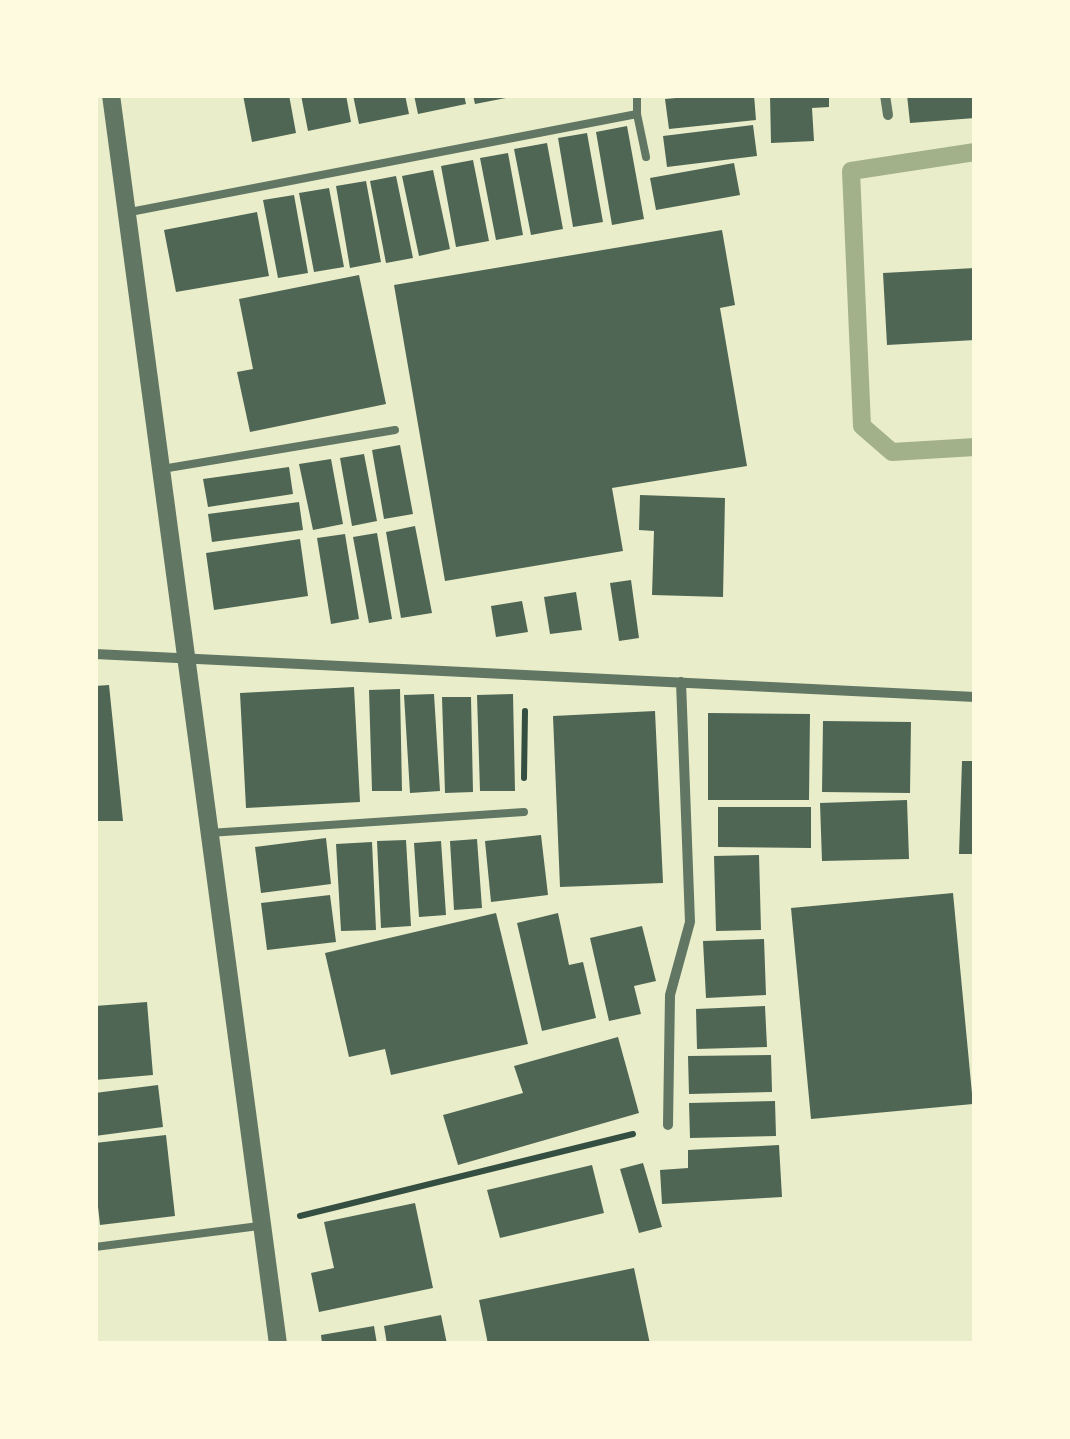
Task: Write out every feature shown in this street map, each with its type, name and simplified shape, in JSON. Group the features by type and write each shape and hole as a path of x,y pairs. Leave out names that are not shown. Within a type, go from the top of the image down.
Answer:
{"street":[{"path":"112,95 278,1344"},
{"path":"885,95 888,115"},
{"path":"95,654 975,698"},
{"path":"668,1125 670,995 690,922 681,682"}],"lane":[{"path":"637,95 646,157"},
{"path":"126,213 638,114"},
{"path":"160,470 394,430"},
{"path":"209,833 524,812"},
{"path":"95,1247 262,1226"}],"path":[{"path":"524,812 525,674"},
{"path":"262,1226 668,1125"}],"building":[{"path":"243,95 289,95 296,133 252,142"},
{"path":"301,95 346,95 351,122 308,131"},
{"path":"353,95 405,95 409,114 359,124"},
{"path":"414,95 464,95 466,104 418,114"},
{"path":"473,95 511,95 511,97 475,104"},
{"path":"754,95 756,120 669,129 665,99"},
{"path":"770,95 829,95 829,107 812,108 814,141 771,143"},
{"path":"907,95 975,95 975,118 910,123"},
{"path":"753,125 757,156 667,167 663,136"},
{"path":"627,126 644,219 612,225 596,132"},
{"path":"587,133 603,222 573,227 558,138"},
{"path":"547,143 563,229 531,235 514,149"},
{"path":"508,153 523,235 496,240 480,158"},
{"path":"473,160 489,241 456,247 441,166"},
{"path":"734,163 740,195 656,210 650,178"},
{"path":"433,170 450,249 419,256 402,176"},
{"path":"396,176 413,258 386,263 370,181"},
{"path":"366,181 381,262 350,268 336,186"},
{"path":"329,188 344,267 314,272 299,193"},
{"path":"294,195 308,273 278,278 263,200"},
{"path":"257,212 269,276 176,292 164,230"},
{"path":"722,230 735,305 720,308 747,466 612,488 623,551 445,581 394,285"},
{"path":"975,268 975,340 887,345 883,273"},
{"path":"359,275 386,404 250,432 237,372 253,369 239,299"},
{"path":"400,445 413,514 384,519 372,450"},
{"path":"364,454 377,521 352,526 340,458"},
{"path":"331,459 343,524 313,530 299,464"},
{"path":"289,467 293,494 208,507 203,479"},
{"path":"640,495 725,498 723,597 652,595 654,531 639,530"},
{"path":"299,502 303,530 212,542 208,514"},
{"path":"415,526 432,613 401,618 386,532"},
{"path":"377,533 392,619 369,623 353,537"},
{"path":"345,534 359,619 331,624 317,538"},
{"path":"300,539 308,596 214,610 206,553"},
{"path":"631,580 639,638 619,641 610,583"},
{"path":"576,592 582,630 550,634 544,597"},
{"path":"522,601 528,632 496,637 491,606"},
{"path":"109,685 123,821 95,821 95,686"},
{"path":"354,687 360,802 246,808 240,693"},
{"path":"400,689 402,791 372,791 369,690"},
{"path":"434,694 440,791 410,793 404,695"},
{"path":"513,694 515,791 480,791 477,695"},
{"path":"442,697 471,697 473,792 445,793"},
{"path":"655,711 663,883 560,887 553,716"},
{"path":"708,713 810,714 809,800 708,800"},
{"path":"823,721 911,722 910,793 822,792"},
{"path":"962,761 975,761 975,854 959,854"},
{"path":"907,800 909,859 822,861 820,803"},
{"path":"718,807 811,807 811,848 718,847"},
{"path":"541,835 548,895 491,902 485,841"},
{"path":"326,838 331,884 261,893 255,847"},
{"path":"477,839 482,908 454,910 450,841"},
{"path":"406,840 411,926 381,928 377,841"},
{"path":"441,841 446,915 419,917 414,843"},
{"path":"372,842 376,930 341,931 336,844"},
{"path":"759,855 761,930 716,931 714,856"},
{"path":"953,893 973,1104 811,1119 791,908"},
{"path":"330,895 336,942 267,950 261,903"},
{"path":"496,913 528,1044 391,1075 385,1049 349,1057 325,953"},
{"path":"558,913 569,965 583,962 596,1018 542,1031 517,923"},
{"path":"642,926 656,981 634,986 641,1014 609,1021 590,938"},
{"path":"764,939 766,995 706,998 703,941"},
{"path":"147,1002 153,1075 95,1080 95,1006"},
{"path":"765,1006 767,1047 697,1049 696,1009"},
{"path":"618,1037 639,1113 458,1165 443,1115 523,1093 514,1066"},
{"path":"771,1055 772,1092 689,1094 688,1056"},
{"path":"158,1085 163,1127 95,1136 95,1093"},
{"path":"775,1101 776,1136 690,1138 689,1103"},
{"path":"166,1135 175,1216 100,1225 95,1143"},
{"path":"779,1145 782,1197 662,1204 660,1170 688,1168 688,1150"},
{"path":"643,1163 662,1227 639,1233 620,1169"},
{"path":"592,1165 604,1213 500,1238 487,1190"},
{"path":"415,1203 433,1288 319,1312 311,1273 334,1268 324,1222"},
{"path":"634,1268 650,1344 488,1344 479,1300"},
{"path":"441,1315 447,1344 387,1344 384,1326"},
{"path":"374,1326 377,1344 322,1344 321,1335"}],"waterway":[{"path":"975,152 851,171 862,426 892,452 975,447"}]}
